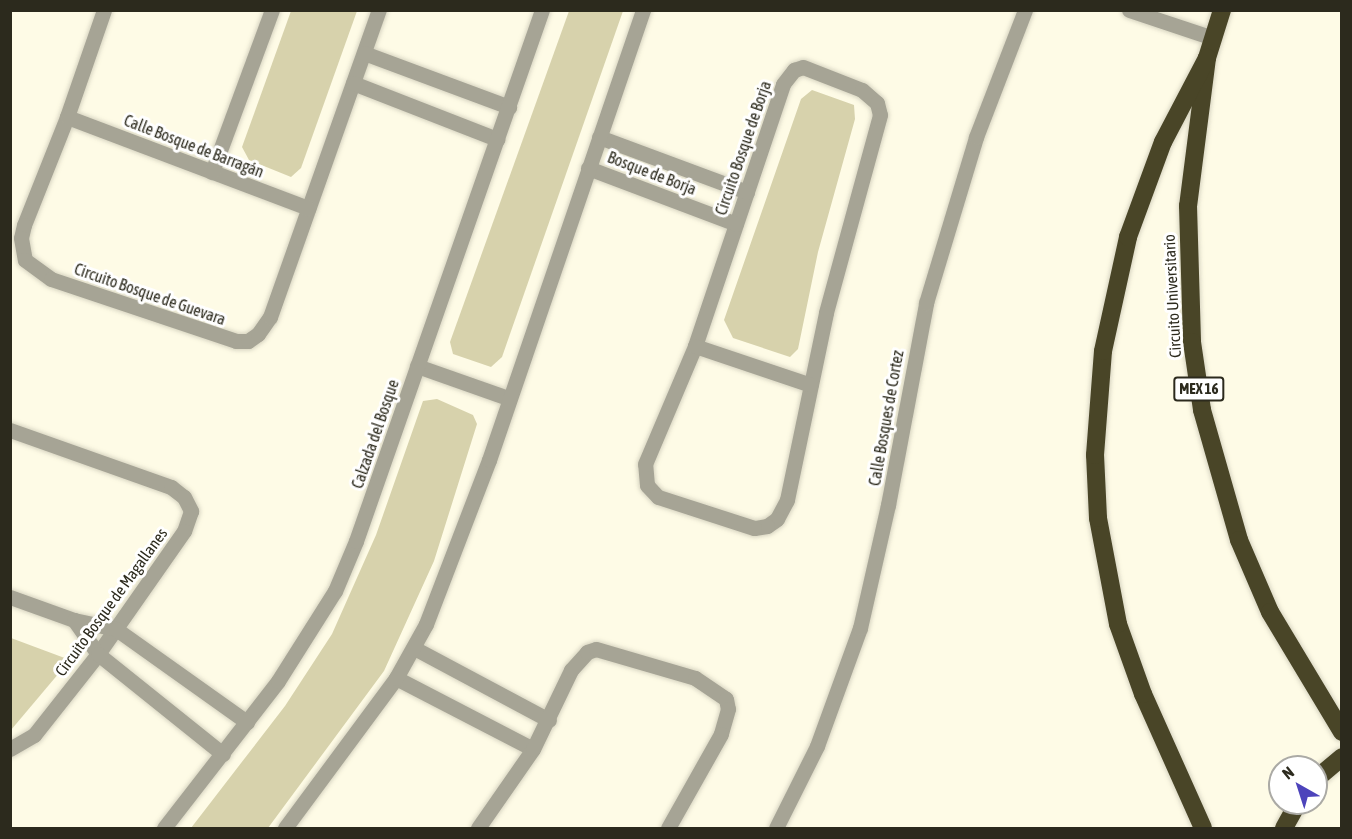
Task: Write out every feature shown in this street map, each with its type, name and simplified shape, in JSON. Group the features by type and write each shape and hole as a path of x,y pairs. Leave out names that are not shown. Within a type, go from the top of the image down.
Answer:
{"highway":[{"name":"Circuito Universitario","path":"1222,10 1207,58 1188,206 1192,342 1202,410 1239,540 1270,612 1341,732"},
{"path":"1203,828 1143,694 1118,624 1098,518 1095,455 1103,351 1128,237 1163,142 1207,58"},
{"path":"1328,768 1341,757"}],"street":[{"name":"Circuito Bosque de Guevara","path":"104,10 68,117 21,238 25,260 51,279 223,340 248,341 270,317 380,10"},
{"path":"212,172 272,10"},
{"name":"Calzada del Bosque","path":"164,828 223,754 310,635 335,591 356,541 542,10"},
{"path":"285,828 396,678 414,648 442,585 643,10"},
{"name":"Calle Bosques de Cortez","path":"776,828 817,746 860,628 929,292 976,137 1025,10"},
{"path":"1129,10 1213,38"},
{"path":"364,53 509,107"},
{"name":"Circuito Bosque de Borja","path":"810,68 852,84 877,103 878,129 839,258 783,510 767,526 737,525 670,503 647,484 645,464 695,346 747,192 783,84 794,70 810,68"},
{"path":"353,83 497,139"},
{"name":"Calle Bosque de Barragán","path":"68,117 308,208"},
{"name":"Bosque de Borja","path":"599,137 747,192"},
{"name":"Bosque de Borja","path":"588,168 736,224"},
{"path":"695,346 811,384"},
{"path":"417,366 508,399"},
{"name":"Circuito Bosque de Magallanes","path":"10,430 171,487 189,503 191,511 184,531 98,654 34,735 10,749"},
{"path":"10,597 74,620 116,629 247,722"},
{"path":"74,620 98,654 223,754"},
{"path":"414,648 549,720"},
{"path":"478,828 533,749 549,720 571,670 587,652 596,649 695,678 718,691 726,699 726,721 668,828"},
{"path":"396,678 533,749"}],"shaded area":[{"path":"291,11 357,11 301,168 291,177 249,160 242,147"},
{"path":"569,11 623,11 502,357 491,367 453,354 450,342"},
{"path":"812,90 854,105 855,119 818,252 798,349 790,357 733,338 724,320 801,99"},
{"path":"437,399 473,415 477,424 434,561 384,671 268,828 191,828 285,706 332,634 376,535 423,401"},
{"path":"10,638 70,660 11,730"}]}
